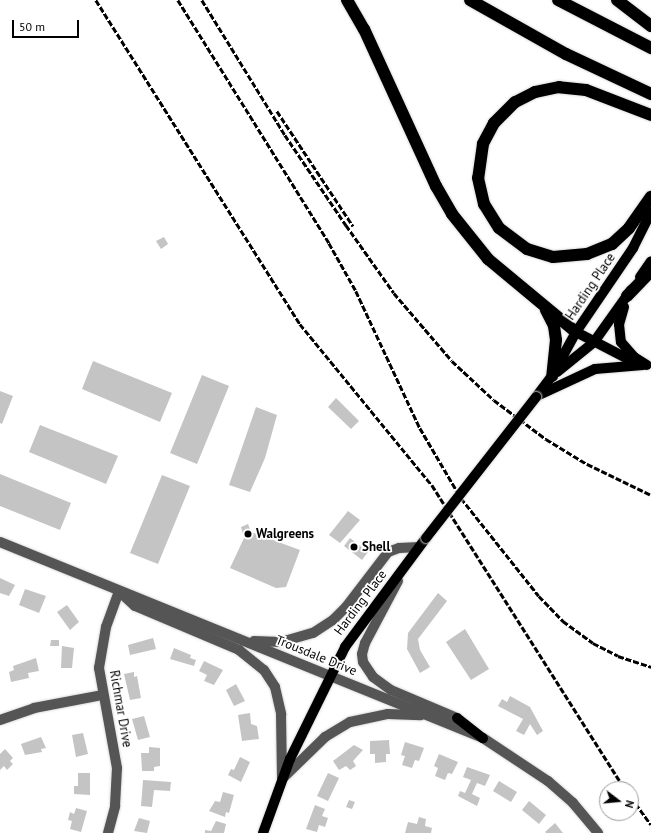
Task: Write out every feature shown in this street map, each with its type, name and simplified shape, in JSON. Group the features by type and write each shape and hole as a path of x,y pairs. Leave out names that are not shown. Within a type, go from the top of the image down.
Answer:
{"highway":[{"path":"347,0 364,29 436,186 452,214 488,259 576,332"},
{"path":"470,0 566,54 651,94"},
{"path":"558,0 651,48"},
{"path":"617,0 651,26"},
{"path":"651,115 586,90 559,87 535,92 515,102 494,123 483,144 478,178 484,204 499,228 523,247 553,257 587,254 612,244 629,228 651,197"},
{"path":"627,296 651,271"},
{"path":"545,307 555,333 556,380"}],"main road":[{"name":"Harding Place","path":"263,833 282,779 330,674 355,630 536,397 556,380 576,332 633,248 651,212"},
{"path":"556,380 594,342 651,261"},
{"path":"627,296 619,324 620,339 628,352 648,366"},
{"path":"576,332 594,342 648,366"},
{"path":"556,380 595,369 648,366"},
{"path":"457,718 483,738"}],"street":[{"name":"Trousdale Drive","path":"0,542 118,591 330,674 483,738 548,781 572,803 598,833"},
{"path":"237,638 281,642 313,633 333,620 346,607 388,552 399,548 419,547"},
{"path":"410,560 364,643 362,654 363,662 373,678 391,690 457,718"},
{"path":"118,591 135,606 238,650 264,670 275,687 281,714 282,779"},
{"name":"Richmar Drive","path":"108,833 115,806 117,768 102,695 100,657 118,591"},
{"path":"0,720 34,708 102,695"},
{"path":"282,779 325,738 350,722 388,714 438,718"}],"building":[{"path":"164,237 168,244 161,249 156,241"},
{"path":"93,361 172,393 160,422 82,389"},
{"path":"202,375 229,386 197,464 170,453"},
{"path":"0,391 13,396 2,424 0,423"},
{"path":"336,398 359,421 351,429 328,407"},
{"path":"256,407 277,415 265,458 250,492 229,485"},
{"path":"40,425 118,456 106,484 29,452"},
{"path":"0,474 71,503 60,530 0,506"},
{"path":"162,475 190,486 158,564 130,553"},
{"path":"348,511 360,520 340,543 329,535"},
{"name":"Walgreens","path":"248,524 251,532 300,550 286,587 276,588 230,568 244,538 241,527"},
{"path":"350,538 368,552 362,560 344,546"},
{"path":"0,578 15,585 9,596 0,593"},
{"path":"25,589 46,596 39,613 19,605"},
{"path":"438,593 447,601 418,639 420,650 430,667 420,673 407,649 408,633"},
{"path":"67,605 79,622 70,630 57,612"},
{"path":"465,629 489,669 471,680 446,642"},
{"path":"153,638 156,649 130,655 128,645"},
{"path":"51,640 59,640 59,646 50,646"},
{"path":"62,646 74,648 72,668 61,668"},
{"path":"174,648 191,655 190,658 196,660 194,666 170,659"},
{"path":"36,658 39,671 28,673 29,678 11,682 9,672 14,670 13,666"},
{"path":"204,661 223,670 214,685 204,681 207,675 199,671"},
{"path":"134,672 134,677 137,676 141,698 130,700 124,674"},
{"path":"236,684 245,701 234,706 226,690"},
{"path":"510,696 530,707 543,731 537,735 530,724 524,735 516,731 523,719 498,706 502,699 507,702"},
{"path":"250,713 251,724 257,726 259,739 242,741 238,715"},
{"path":"144,716 150,737 138,740 132,719"},
{"path":"83,733 88,754 76,757 72,735"},
{"path":"41,737 46,748 41,749 42,752 25,755 21,744"},
{"path":"389,740 390,754 386,754 386,762 375,763 375,754 370,754 370,741"},
{"path":"405,742 424,748 419,761 415,760 412,768 402,765 405,756 401,755"},
{"path":"354,745 363,750 353,761 356,766 350,770 346,766 339,770 333,761"},
{"path":"149,747 160,748 160,766 154,767 154,771 142,771 141,753 149,753"},
{"path":"5,749 13,758 10,761 13,764 7,770 4,766 0,770 0,754"},
{"path":"439,754 458,762 452,774 448,773 445,780 435,776 438,768 434,766"},
{"path":"240,757 250,762 241,782 228,775 231,769 234,770"},
{"path":"467,767 490,775 485,786 477,783 472,794 480,798 477,806 458,796 460,791 465,793 471,780 463,777"},
{"path":"78,773 90,773 90,795 74,794 74,786 78,786"},
{"path":"328,773 339,778 328,801 317,796"},
{"path":"143,780 171,782 170,791 154,790 152,807 141,806"},
{"path":"499,781 517,792 511,802 493,791"},
{"path":"223,792 234,795 229,813 226,812 225,817 209,811 215,801 220,802"},
{"path":"349,800 355,802 352,809 346,807"},
{"path":"529,801 546,815 539,824 522,810"},
{"path":"315,805 325,809 322,816 328,818 325,827 319,825 317,832 306,829"},
{"path":"76,808 87,811 81,832 70,829 72,821 68,820 70,812 74,814"},
{"path":"419,817 426,819 425,826 432,828 431,833 405,833 408,822 417,824"},
{"path":"139,818 150,821 147,833 134,831"},
{"path":"216,821 226,824 224,833 205,833 205,830 211,831"},
{"path":"555,823 563,833 545,832"}],"railway":[{"path":"96,0 300,324 432,485 620,781"},
{"path":"178,0 329,243 356,291 420,428 461,498 539,596 563,621 593,643 618,656 651,667"},
{"path":"202,0 285,135 346,225 394,293 452,361 494,400 546,439 587,464 651,495"},
{"path":"277,111 353,226"},
{"path":"639,808 651,825"}],"place":[{"name":"Walgreens","path":"248,534"},
{"name":"Shell","path":"354,547"}]}
